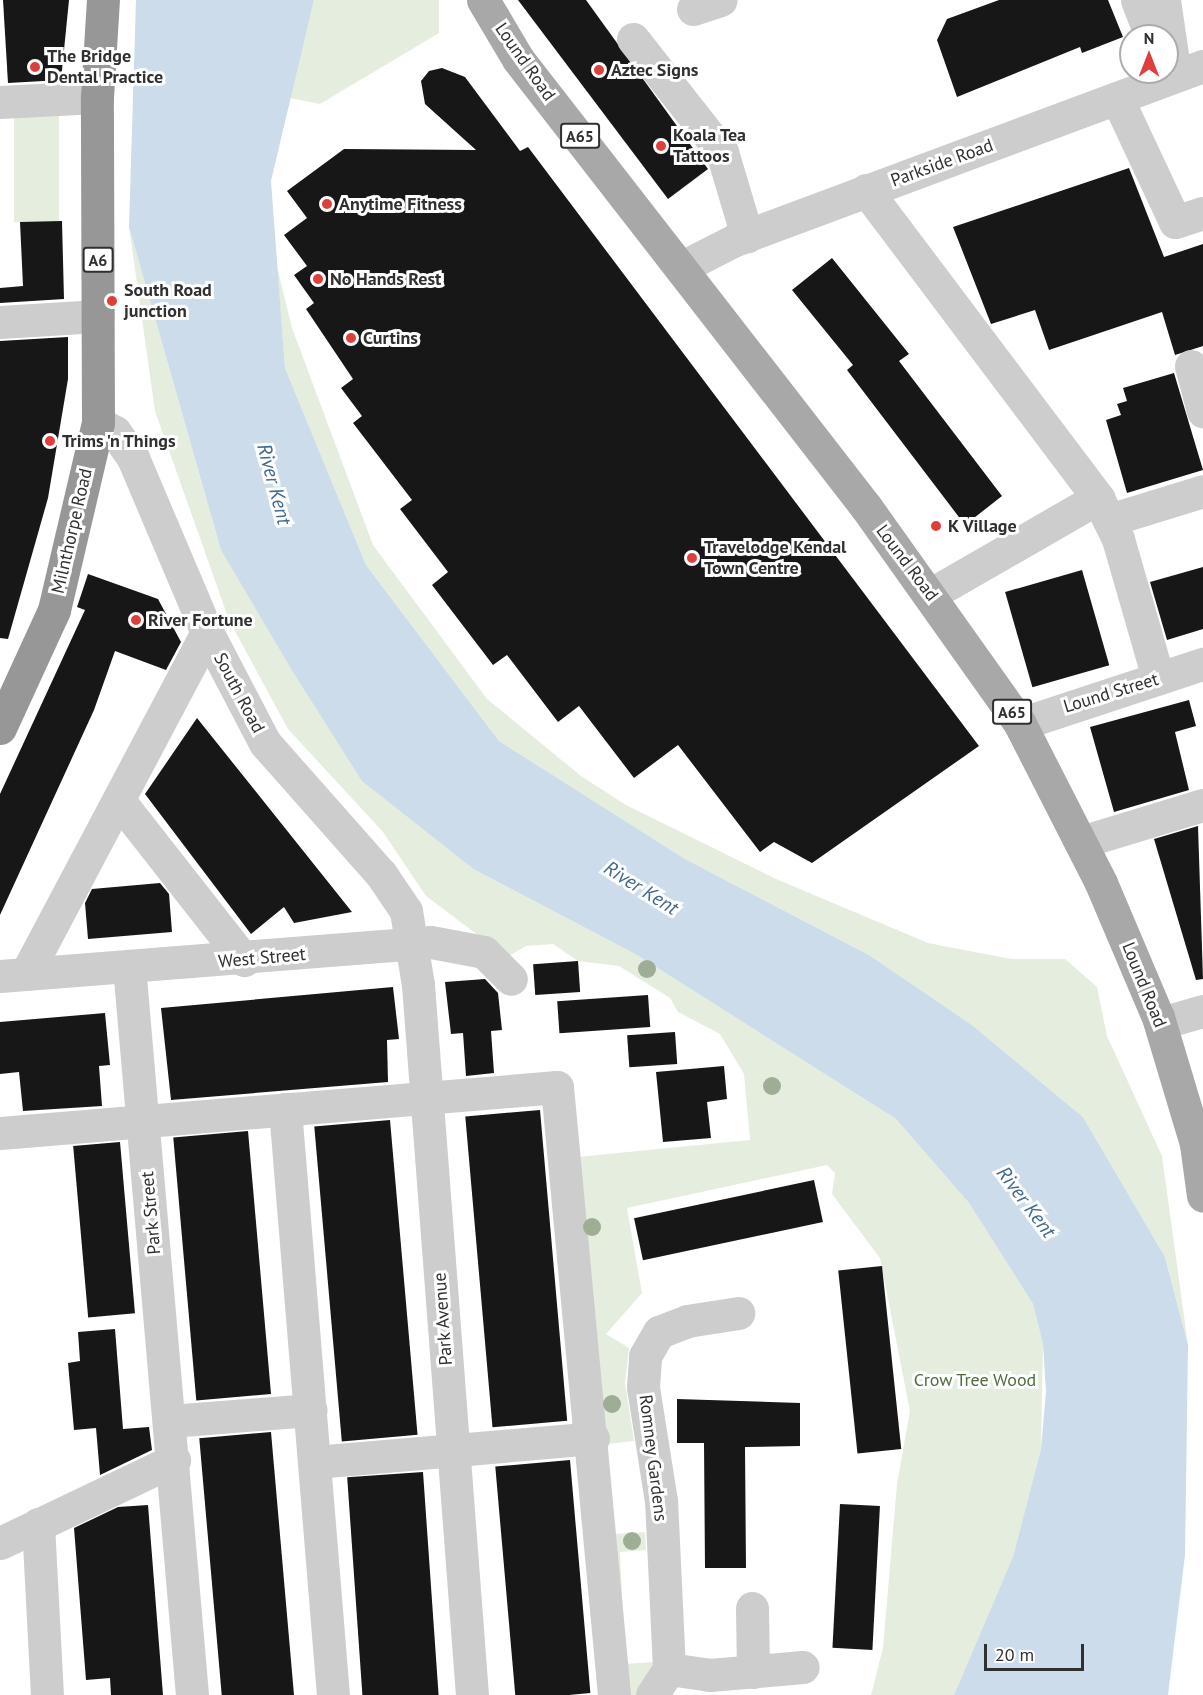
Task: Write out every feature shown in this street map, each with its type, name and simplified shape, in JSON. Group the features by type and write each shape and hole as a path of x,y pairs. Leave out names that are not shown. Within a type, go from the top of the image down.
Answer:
{"highway":[{"name":"Milnthorpe Road","path":"0,728 54,610 98,423 97,97 103,0"}],"main road":[{"name":"Lound Road","path":"483,0 519,59 684,266 931,594 1020,724 1081,842 1161,1023 1196,1144 1203,1196"}],"street":[{"path":"1137,0 1146,24"},
{"path":"1164,0 1182,68"},
{"path":"633,39 722,152 747,236"},
{"name":"Parkside Road","path":"684,266 747,236 866,190 1117,99 1182,68"},
{"path":"0,102 97,97"},
{"path":"1117,99 1175,222 1203,213"},
{"path":"866,190 1108,519 1158,678"},
{"path":"0,322 98,316"},
{"path":"1191,366 1203,411"},
{"name":"South Road","path":"98,423 115,432 133,458 207,632 265,743 381,874 406,911 414,942"},
{"path":"931,594 1108,519 1203,491"},
{"path":"1108,519 1203,513"},
{"path":"13,975 120,802 207,632"},
{"name":"Lound Street","path":"1020,724 1203,664"},
{"path":"120,802 244,960"},
{"path":"1081,842 1203,806"},
{"name":"West Street","path":"13,975 244,960 414,942 484,952 511,979"},
{"name":"Park Avenue","path":"414,942 472,1695"},
{"name":"Park Street","path":"129,966 174,1460 192,1695"},
{"path":"1161,1023 1203,1011"},
{"path":"0,1133 285,1109 427,1094 557,1088 592,1438 614,1695"},
{"path":"285,1109 333,1695"},
{"name":"Romney Gardens","path":"738,1313 687,1321 659,1332 645,1356 643,1387 661,1501 661,1682 710,1675 804,1667"},
{"path":"170,1421 311,1410"},
{"path":"315,1462 592,1438"},
{"path":"0,1543 174,1460"},
{"path":"38,1524 47,1695"},
{"path":"752,1608 753,1672"}],"green space":[{"path":"314,0 439,0 439,33 320,104 290,98"},
{"path":"14,109 59,109 59,222 14,222"},
{"name":"Crow Tree Wood","path":"129,227 221,550 475,870 637,955 896,1119 969,1203 1033,1304 1043,1344 1041,1449 1013,1558 954,1695 871,1695 883,1648 897,1484 910,1411 880,1258 832,1194 835,1173 827,1165 627,1208 642,1293 606,1334 629,1348 625,1383 634,1441 607,1444 615,1534 645,1532 646,1550 620,1552 625,1664 654,1662 637,1695 621,1695 577,1157 750,1140 744,1074 720,1034 678,1012 670,998 619,966 578,961 553,944 526,946 507,957 426,896 383,832 288,729 229,620 155,411"},
{"path":"277,267 292,328 373,545 487,699 581,776 626,805 776,879 928,943 1011,959 1065,959 1097,987 1107,1036 1162,1156 1188,1345 1165,1257 1083,1117 972,1025 869,955 685,859 499,741 366,565 285,368"}],"water":[{"name":"River Kent","path":"136,0 314,0 271,181 285,368 366,565 499,741 685,859 869,955 972,1025 1083,1117 1165,1257 1188,1345 1185,1555 1168,1695 954,1695 1013,1557 1041,1449 1046,1391 1043,1344 1033,1304 969,1203 896,1119 637,955 475,870 362,781 293,672 221,550 129,227"}],"building":[{"path":"3,0 69,0 61,80 8,83"},
{"path":"518,0 586,0 708,169 668,199"},
{"path":"999,0 1108,0 1119,27 1119,39 1082,53 1080,47 957,97 937,40 947,19"},
{"path":"442,68 465,77 520,151 528,147 979,746 812,863 774,842 760,852 678,745 634,778 579,706 558,722 507,655 493,665 432,585 448,572 400,509 412,500 353,423 362,416 341,388 353,379 306,309 314,303 294,275 307,266 284,235 307,218 287,191 344,149 476,150 425,104 421,81 429,71"},
{"path":"1129,168 1164,257 1203,244 1203,346 1175,355 1162,312 1049,350 1035,310 991,324 953,227"},
{"path":"62,221 64,299 0,303 0,288 23,286 20,222"},
{"path":"832,258 909,354 899,361 1002,496 965,525 847,370 853,365 792,290"},
{"path":"68,337 68,379 48,498 8,639 0,638 0,341"},
{"path":"1174,373 1203,470 1127,493 1106,420 1121,415 1117,404 1127,401 1123,388"},
{"path":"1203,567 1203,629 1167,640 1150,582"},
{"path":"1082,570 1109,665 1032,687 1005,592"},
{"path":"88,574 158,599 181,642 166,670 115,651 94,710 0,915 0,794 85,610 77,607"},
{"path":"1189,700 1196,726 1175,732 1189,790 1114,812 1090,727"},
{"path":"197,718 352,912 294,923 284,907 251,934 145,794"},
{"path":"1198,826 1203,979 1196,980 1154,839"},
{"path":"160,883 169,894 172,932 88,939 85,903 92,889"},
{"path":"578,961 580,992 535,995 533,964"},
{"path":"485,979 498,993 502,1030 491,1031 494,1073 466,1076 463,1033 451,1034 445,982"},
{"path":"393,987 399,1039 387,1040 388,1082 171,1100 161,1008"},
{"path":"648,995 650,1027 559,1033 557,1001"},
{"path":"105,1013 110,1065 99,1066 102,1106 23,1111 19,1072 0,1074 0,1022"},
{"path":"675,1032 677,1064 629,1067 627,1035"},
{"path":"724,1066 727,1099 707,1102 711,1138 663,1142 656,1072"},
{"path":"540,1110 567,1421 492,1427 465,1117"},
{"path":"390,1120 418,1435 342,1441 314,1127"},
{"path":"248,1131 271,1394 196,1401 173,1138"},
{"path":"120,1142 135,1313 88,1317 73,1146"},
{"path":"814,1180 823,1222 643,1260 634,1218"},
{"path":"882,1266 901,1449 857,1454 838,1271"},
{"path":"115,1329 123,1429 149,1427 152,1450 100,1475 96,1428 74,1430 68,1363 80,1361 78,1332"},
{"path":"677,1399 800,1403 800,1446 745,1447 746,1568 705,1568 704,1443 677,1443"},
{"path":"271,1432 294,1695 222,1695 199,1438"},
{"path":"570,1460 590,1693 515,1695 495,1467"},
{"path":"423,1472 439,1695 362,1695 347,1477"},
{"path":"840,1504 880,1506 872,1650 832,1648"},
{"path":"148,1505 163,1695 111,1695 110,1678 86,1680 74,1528 118,1507"}],"place":[{"name":"The Bridge Dental Practice","path":"35,67"},
{"name":"Aztec Signs","path":"599,70"},
{"name":"Koala Tea Tattoos","path":"661,146"},
{"name":"Anytime Fitness","path":"327,204"},
{"name":"No Hands Rest","path":"318,279"},
{"name":"South Road junction","path":"112,301"},
{"name":"Curtins","path":"351,338"},
{"name":"Trims 'n Things","path":"50,441"},
{"name":"K Village","path":"936,526"},
{"name":"Travelodge Kendal Town Centre","path":"692,558"},
{"name":"River Fortune","path":"136,620"}]}
